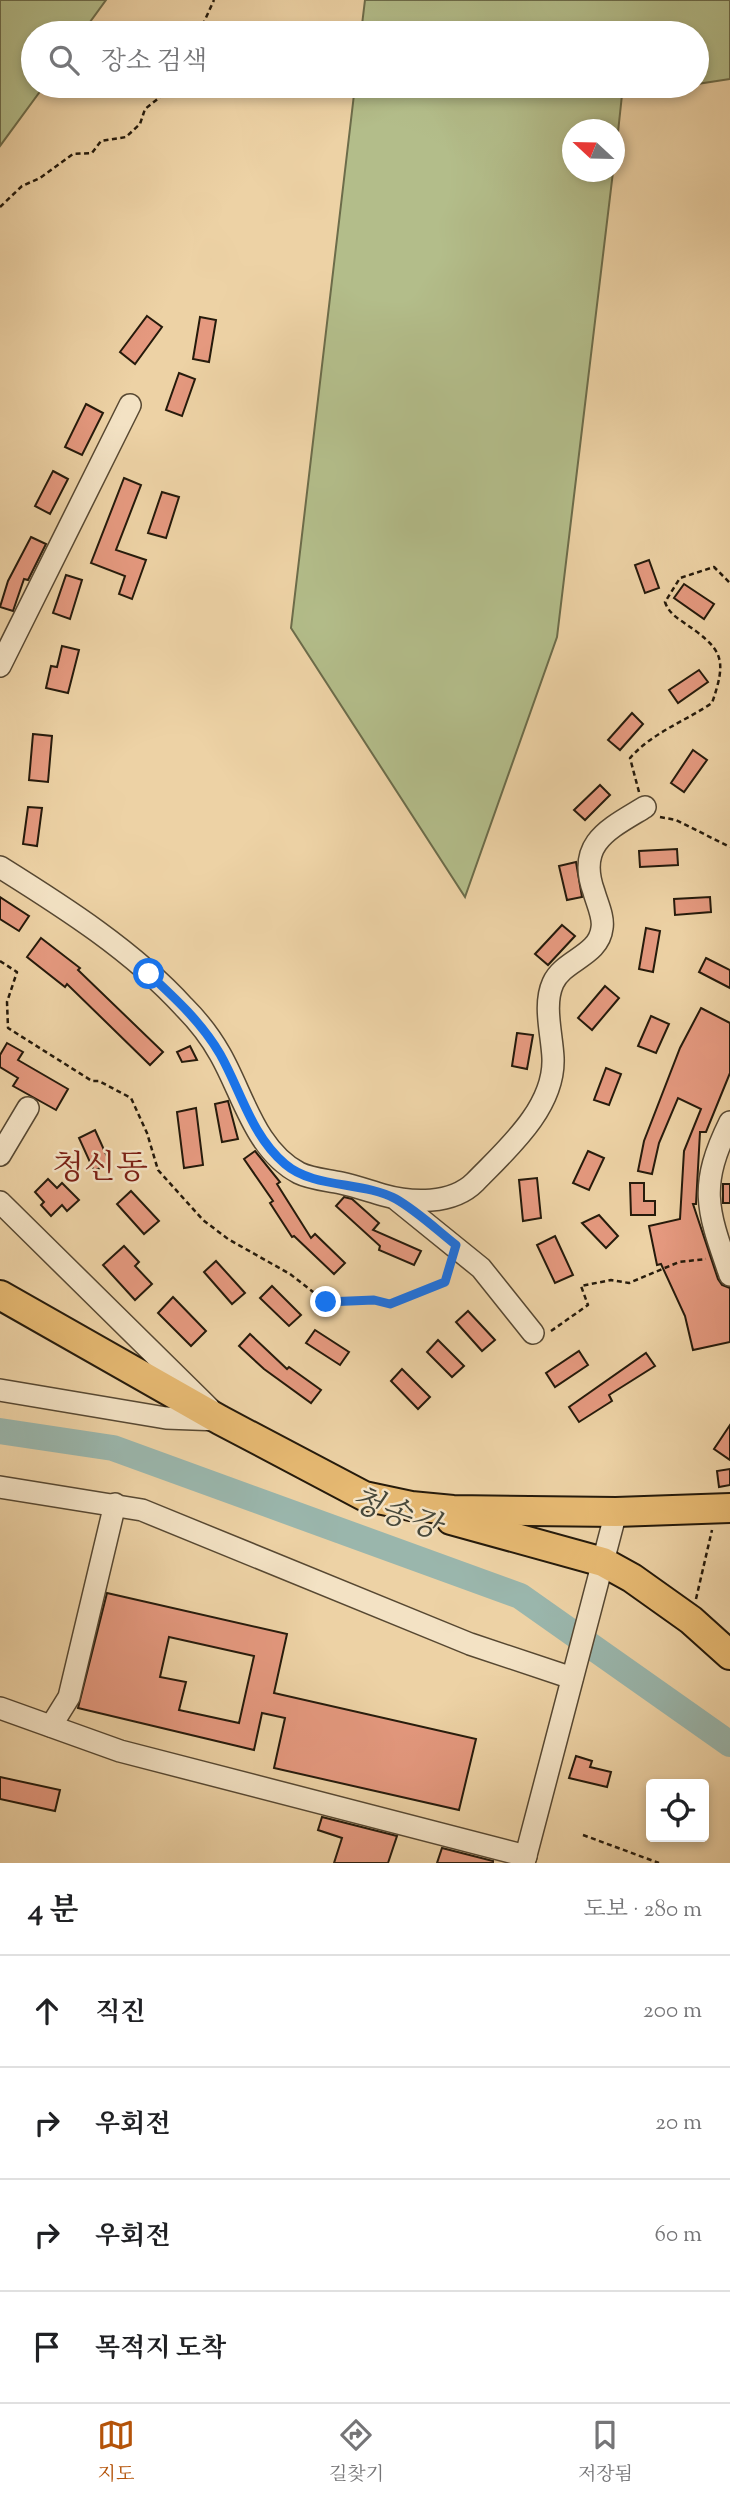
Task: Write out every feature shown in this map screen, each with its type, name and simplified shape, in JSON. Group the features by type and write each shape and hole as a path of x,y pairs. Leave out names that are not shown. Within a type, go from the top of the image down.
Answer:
{"main road":[{"path":"0,1295 219,1420 364,1496 411,1506 453,1510 616,1512 723,1509"},
{"path":"411,1506 600,1572 632,1578 691,1620 730,1655"}],"street":[{"path":"0,666 130,405"},
{"path":"0,867 61,905 149,974 185,1007 219,1053 243,1105 265,1143 285,1164 301,1174 395,1199 422,1201 440,1198 471,1185 533,1122 553,1062 549,996 554,980 594,946 603,929 588,863 592,847 606,831 645,807"},
{"path":"0,1156 28,1108"},
{"path":"727,1265 708,1206 708,1180 730,1122"},
{"path":"395,1199 456,1245 481,1268 533,1333"},
{"path":"0,1202 198,1394 219,1420"},
{"path":"0,1390 166,1418 219,1420"},
{"path":"0,1487 142,1510 470,1644 575,1668"},
{"path":"51,1726 69,1697 115,1504"},
{"path":"0,1708 120,1751 525,1859 616,1512"}],"path":[{"path":"204,21 214,0"},
{"path":"0,206 22,186 40,178 73,154 92,153 101,141 126,137 140,124 145,109 159,98"},
{"path":"730,583 714,567 680,578 665,601 667,609 719,650 722,665 712,703 689,719 647,740 630,758 645,807 658,817 676,820 730,847"},
{"path":"0,961 17,972 7,1002 8,1028 92,1081 99,1081 131,1098 166,1182 204,1220 228,1239 290,1274 326,1302 374,1300 390,1304 445,1282 456,1245"},
{"path":"533,1333 547,1333 588,1305 581,1286 611,1280 629,1283 679,1262 727,1265"},
{"path":"691,1620 723,1509"},
{"path":"583,1835 659,1863"}],"green space":[{"path":"0,0 106,0 91,21 21,21 21,98 35,98 0,146"},
{"path":"365,0 730,0 730,79 709,82 709,21 362,21"},
{"path":"354,98 622,98 619,119 562,119 562,182 612,182 557,637 465,897 291,628"}],"building":[{"path":"147,316 162,327 135,364 120,352"},
{"path":"200,317 216,320 209,362 193,359"},
{"path":"179,373 195,379 182,416 166,410"},
{"path":"86,404 103,413 82,455 65,447"},
{"path":"53,471 68,479 50,514 35,506"},
{"path":"124,478 141,485 116,550 146,560 132,599 119,594 125,576 91,563"},
{"path":"162,492 179,497 166,538 148,533"},
{"path":"31,537 46,544 28,580 24,579 13,611 0,607 8,581"},
{"path":"649,560 659,588 645,593 635,565"},
{"path":"66,575 82,580 70,619 53,613"},
{"path":"684,584 714,604 704,619 674,598"},
{"path":"62,646 79,650 68,693 46,688 51,666 57,667"},
{"path":"699,670 708,682 678,703 669,690"},
{"path":"632,713 643,724 620,750 608,740"},
{"path":"33,734 52,736 48,782 29,780"},
{"path":"693,750 707,760 684,792 671,783"},
{"path":"600,785 610,795 585,820 574,810"},
{"path":"28,807 42,808 37,846 23,844"},
{"path":"677,849 678,865 640,867 639,851"},
{"path":"576,862 582,897 567,900 559,866"},
{"path":"0,897 29,916 19,931 0,919"},
{"path":"710,897 711,912 675,915 674,899"},
{"path":"562,925 575,936 548,965 535,954"},
{"path":"646,928 660,931 653,972 639,969"},
{"path":"41,938 80,968 78,970 163,1052 150,1065 67,984 65,987 27,957"},
{"path":"706,958 730,970 730,988 699,972"},
{"path":"605,986 619,998 592,1030 578,1018"},
{"path":"701,1008 730,1023 730,1073 706,1132 700,1132 696,1204 693,1204 718,1279 722,1285 730,1288 730,1342 693,1350 685,1316 661,1264 657,1265 649,1226 680,1219 684,1151 701,1109 678,1098 659,1143 652,1174 638,1171 644,1141 680,1048"},
{"path":"651,1016 669,1024 656,1053 638,1046"},
{"path":"517,1033 533,1035 527,1069 512,1066"},
{"path":"7,1043 23,1052 18,1060 68,1089 56,1110 13,1086 18,1078 0,1067 0,1055"},
{"path":"190,1046 197,1060 182,1062 177,1052"},
{"path":"606,1068 621,1074 609,1105 594,1100"},
{"path":"228,1101 238,1139 222,1142 215,1104"},
{"path":"196,1108 203,1165 184,1168 177,1112"},
{"path":"95,1130 110,1163 94,1171 79,1138"},
{"path":"255,1151 280,1182 277,1184 311,1238 315,1234 345,1263 334,1274 292,1237 270,1203 273,1201 244,1159"},
{"path":"588,1151 604,1158 589,1190 573,1183"},
{"path":"537,1178 541,1218 523,1221 519,1180"},
{"path":"48,1179 57,1188 62,1183 79,1200 67,1211 62,1205 51,1216 41,1205 44,1202 35,1192"},
{"path":"630,1183 644,1183 644,1201 655,1201 655,1215 631,1215"},
{"path":"723,1184 730,1184 730,1203 723,1203"},
{"path":"131,1191 159,1221 144,1234 117,1204"},
{"path":"344,1197 352,1199 379,1223 373,1230 421,1251 414,1265 379,1250 380,1246 336,1206"},
{"path":"599,1215 618,1236 606,1248 582,1223"},
{"path":"555,1236 573,1275 555,1283 537,1245"},
{"path":"124,1246 139,1262 135,1266 152,1284 135,1300 103,1265"},
{"path":"216,1261 245,1293 232,1304 204,1272"},
{"path":"272,1286 301,1315 289,1326 260,1298"},
{"path":"173,1297 206,1331 191,1346 158,1313"},
{"path":"468,1311 495,1340 482,1351 456,1322"},
{"path":"315,1330 349,1352 340,1365 306,1343"},
{"path":"250,1334 287,1369 289,1367 321,1390 311,1403 264,1369 239,1346"},
{"path":"438,1340 464,1366 452,1377 427,1352"},
{"path":"579,1351 588,1365 555,1387 546,1373"},
{"path":"646,1353 655,1366 609,1395 612,1401 579,1422 569,1407"},
{"path":"402,1369 430,1397 418,1409 391,1381"},
{"path":"730,1425 730,1460 714,1449"},
{"path":"730,1469 730,1485 719,1487 717,1471"},
{"path":"107,1593 287,1634 274,1693 476,1739 459,1810 274,1768 285,1718 262,1713 254,1750 78,1708","holes":["169,1637 254,1656 239,1723 179,1710 186,1682 160,1677"]},
{"path":"576,1756 592,1761 590,1767 611,1772 607,1787 569,1778"},
{"path":"0,1777 60,1790 55,1811 0,1799"},
{"path":"322,1817 397,1836 388,1863 334,1863 342,1838 318,1830"},
{"path":"442,1848 493,1861 493,1863 437,1863"}],"waterway":[{"name":"청송강","path":"0,1431 113,1448 520,1596 730,1744"}],"district":[{"name":"청신동","path":"100,1170"}],"route":[{"path":"149,974 185,1007 219,1053 243,1105 265,1143 285,1164 301,1174 395,1199 456,1245 445,1282 390,1304 374,1300 326,1302"}]}
